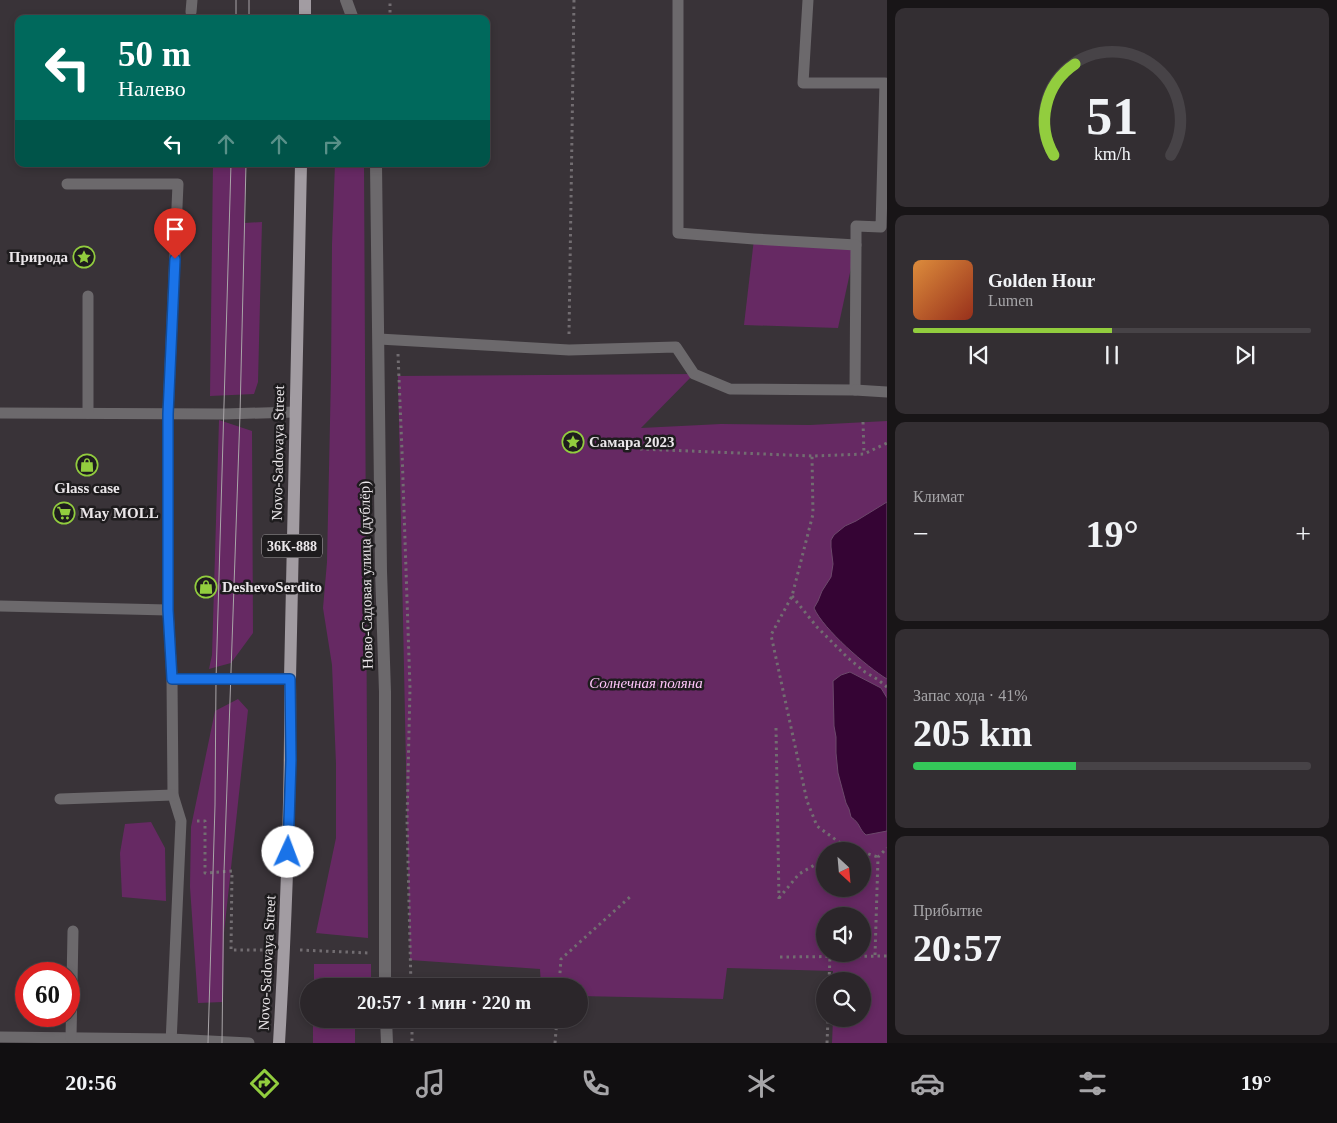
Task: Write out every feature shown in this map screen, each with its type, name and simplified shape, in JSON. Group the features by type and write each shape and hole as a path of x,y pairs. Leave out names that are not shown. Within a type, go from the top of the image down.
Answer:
{"main road":[{"path":"305,0 305,15"},
{"name":"Novo-Sadovaya Street","path":"280,1043 291,770 290,679 301,167"}],"street":[{"path":"346,0 351,15"},
{"name":"Ново-Садовая улица (дублёр)","path":"376,167 381,571 385,692 385,978"},
{"path":"386,1028 386,1043"}],"lane":[{"path":"191,12 192,0"},
{"path":"678,0 678,233 856,245"},
{"path":"808,0 804,83 885,84 881,227 856,226 855,390"},
{"path":"67,184 178,184 168,414 168,610 172,679 173,796 181,821 171,1041"},
{"path":"88,296 88,413"},
{"path":"379,338 569,350 676,347 694,374 730,389 887,392"},
{"path":"0,413 224,414 295,412"},
{"path":"0,606 168,610"},
{"path":"172,679 290,679"},
{"path":"60,799 173,796"},
{"path":"71,1038 73,931"},
{"path":"0,1037 249,1043"}],"path":[{"path":"390,0 390,15"},
{"path":"569,350 574,0"},
{"path":"397,339 410,688 408,820 411,978"},
{"path":"863,422 864,454"},
{"path":"640,449 812,456 864,454 887,443"},
{"path":"812,456 813,514 792,596 772,635 807,801 817,826 839,842"},
{"path":"792,596 817,627 848,658 887,687"},
{"path":"633,687 683,686"},
{"path":"776,728 779,899 799,874 816,864"},
{"path":"875,955 878,857 887,848"},
{"path":"871,855 878,857"},
{"path":"560,978 561,959 631,896"},
{"path":"871,955 887,956"},
{"path":"780,957 816,956"},
{"path":"827,1043 828,1027"},
{"path":"412,1028 412,1043"},
{"path":"555,1043 556,1028"}],"green space":[{"path":"213,167 246,167 244,223 262,222 258,382 254,394 210,396"},
{"path":"335,167 364,167 368,938 316,933 336,838 336,764 332,665 323,608 327,562"},
{"path":"754,239 856,245 838,328 744,325"},
{"name":"Солнечная поляна","path":"694,374 641,428 721,424 810,425 887,421 887,1043 832,1043 833,1027 871,1027 871,972 727,968 723,999 588,996 588,978 541,978 540,969 410,960 398,376"},
{"path":"219,420 252,431 253,633 231,663 209,669 212,655"},
{"path":"238,699 248,710 224,933 223,1002 198,1003 190,887 191,827 215,711"},
{"path":"151,822 165,848 166,901 122,897 120,853 125,824"},
{"path":"314,964 371,964 371,978 314,978"},
{"path":"313,1028 355,1028 355,1043 313,1043"}],"shaded area":[{"path":"887,502 887,679 846,647 826,626 814,608 831,577 833,564 831,540 834,535 845,526"},
{"path":"850,672 881,688 887,698 887,831 866,835 851,817 838,773 836,753 833,681 841,675"}],"tram line":[{"path":"236,0 236,15"},
{"path":"249,0 249,15"},
{"path":"208,1043 231,167"},
{"path":"222,1043 224,872 240,414 246,167"}],"place":[{"name":"Природа","path":"84,257"},
{"name":"Самара 2023","path":"573,442"},
{"name":"Glass case","path":"87,465"},
{"name":"May MOLL","path":"64,513"},
{"name":"DeshevoSerdito","path":"206,587"}],"route":[{"path":"175,259 168,414 168,610 172,679 290,679 291,760 288,852"}]}
